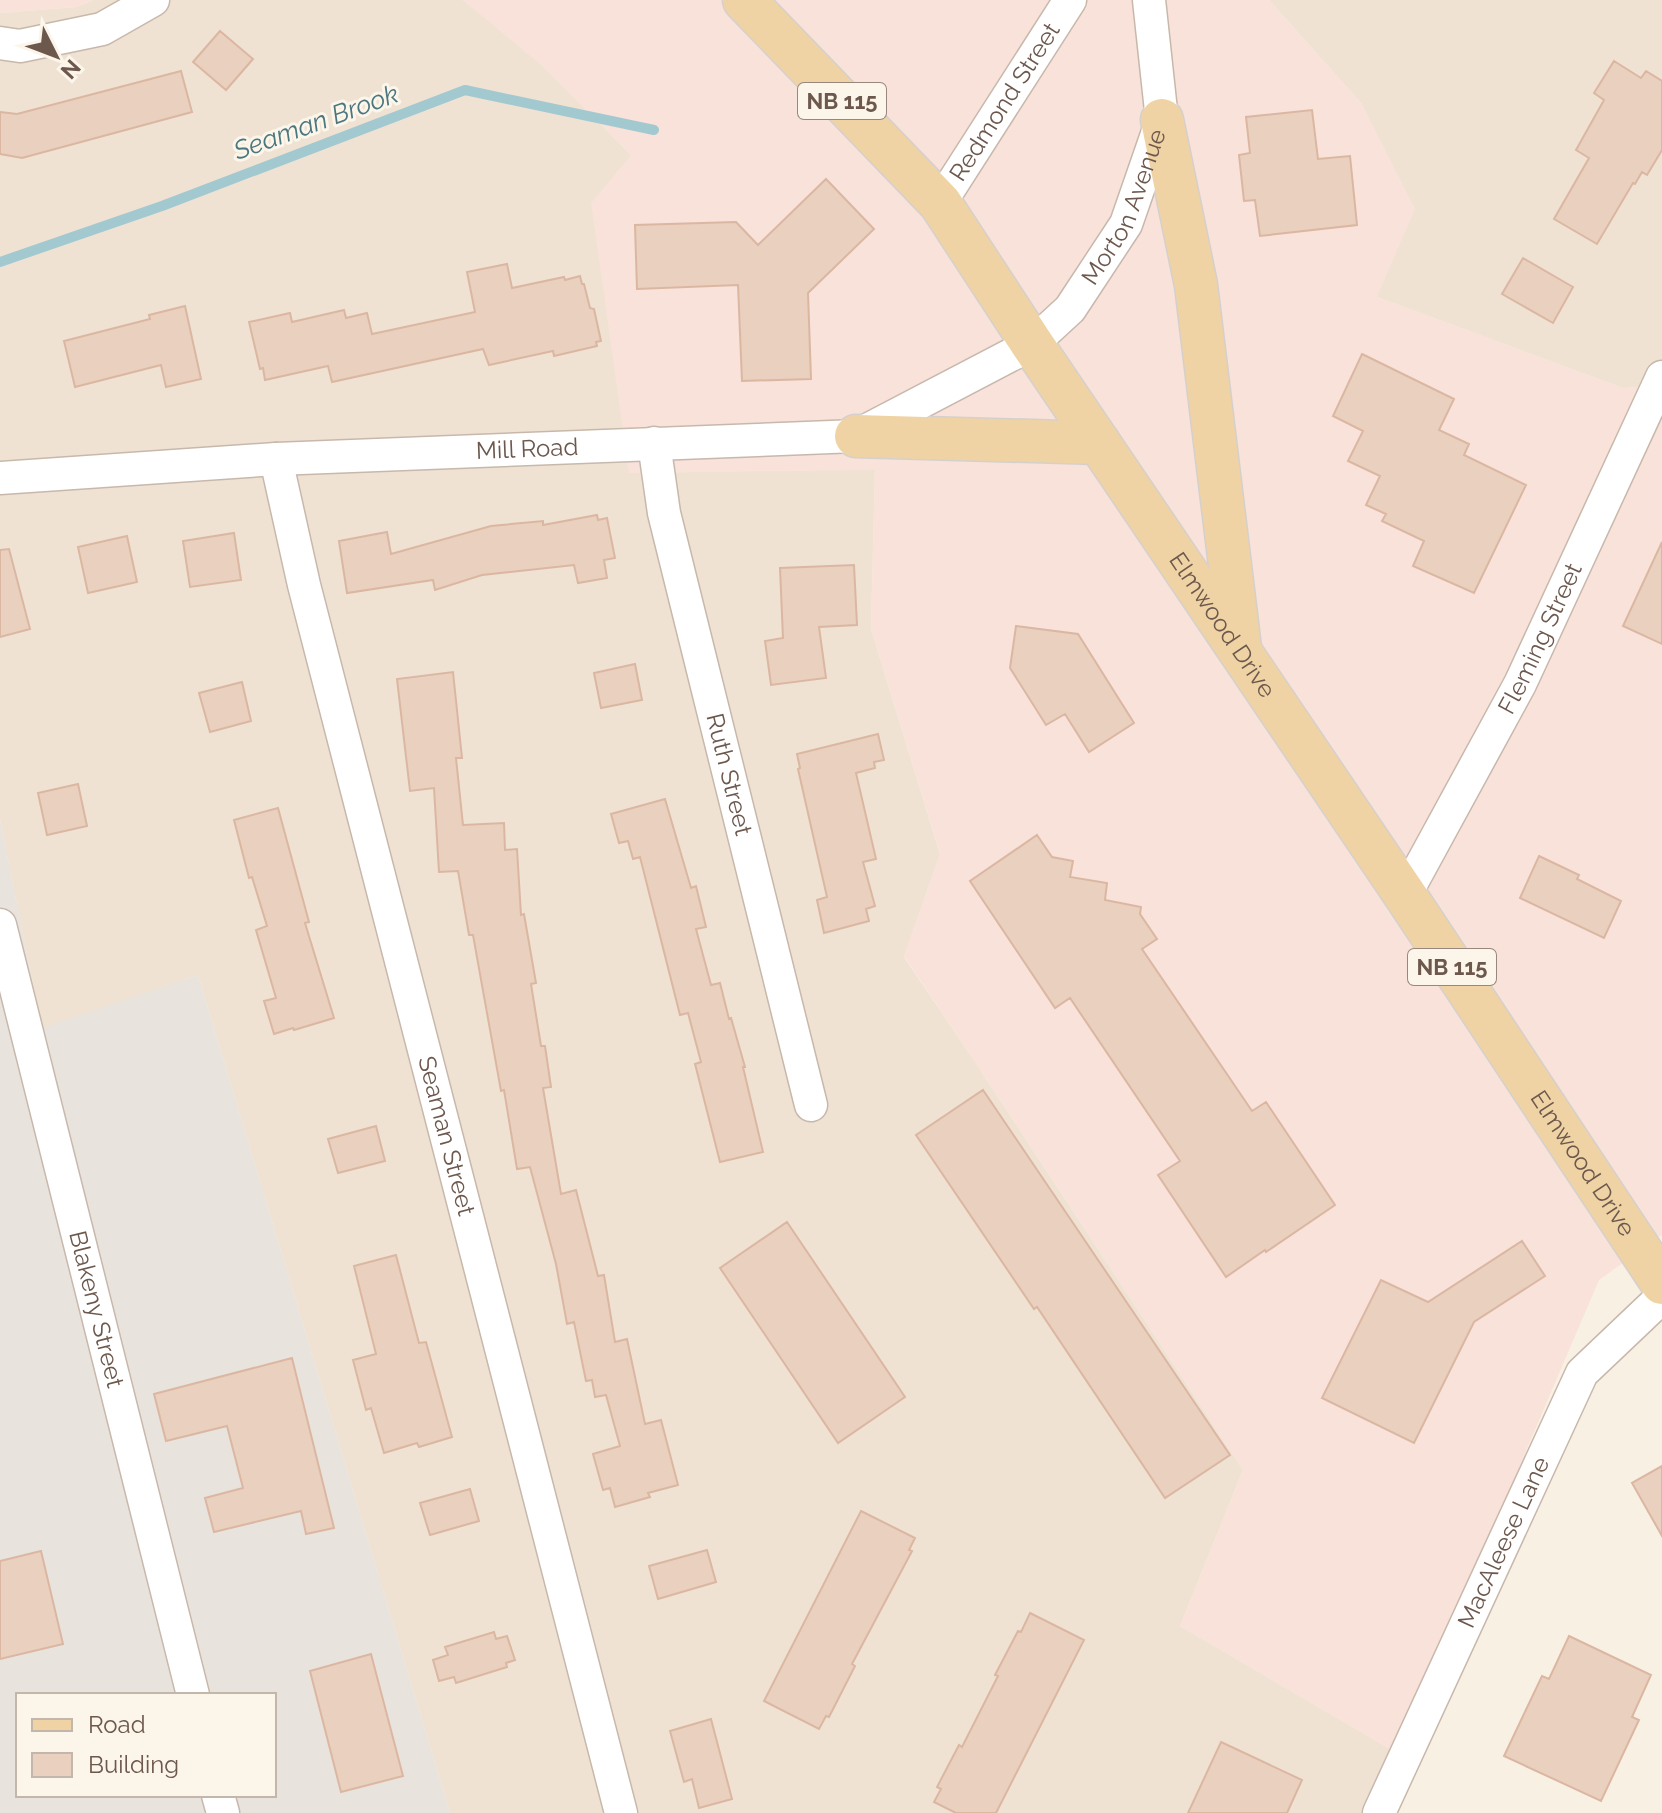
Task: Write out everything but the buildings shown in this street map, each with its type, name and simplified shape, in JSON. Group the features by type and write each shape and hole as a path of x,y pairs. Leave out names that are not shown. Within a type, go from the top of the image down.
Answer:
{"main road":[{"name":"Elmwood Drive","path":"744,0 940,203 1662,1283"},
{"path":"1162,120 1196,285 1241,653"},
{"path":"856,436 1099,443"}],"street":[{"path":"0,43 20,46 102,29 153,0"},
{"name":"Redmond Street","path":"940,203 1070,0"},
{"name":"Morton Avenue","path":"1032,344 1070,309 1126,224 1162,120 1149,0"},
{"name":"Mill Road","path":"0,478 276,459 856,436 1032,344"},
{"name":"Fleming Street","path":"1405,895 1520,684 1662,377"},
{"name":"Ruth Street","path":"654,443 664,513 811,1105"},
{"name":"Seaman Street","path":"276,459 304,585 621,1813"},
{"name":"Blakeny Street","path":"0,925 192,1693"},
{"name":"MacAleese Lane","path":"1379,1813 1582,1373 1662,1297"}],"shaded area":[{"path":"0,0 93,0 77,7 0,13"},
{"path":"93,0 463,0 541,64 631,155 629,473 875,469 871,629 940,854 904,957 1243,1470 1180,1626 1397,1753 1366,1813 450,1813 198,975 42,1029 0,820 0,13 77,7"},
{"path":"463,0 1269,0 1362,104 1415,209 1377,297 1623,388 1662,385 1662,1235 1599,1280 1397,1753 1180,1626 1243,1470 904,956 940,853 871,629 875,470 629,473 591,203 631,155 541,65"},
{"path":"1269,0 1662,0 1662,385 1623,388 1377,297 1362,104"},
{"path":"0,820 42,1028 198,975 450,1813 0,1813"}],"waterway":[{"name":"Seaman Brook","path":"0,262 162,206 465,90 654,130"}]}
